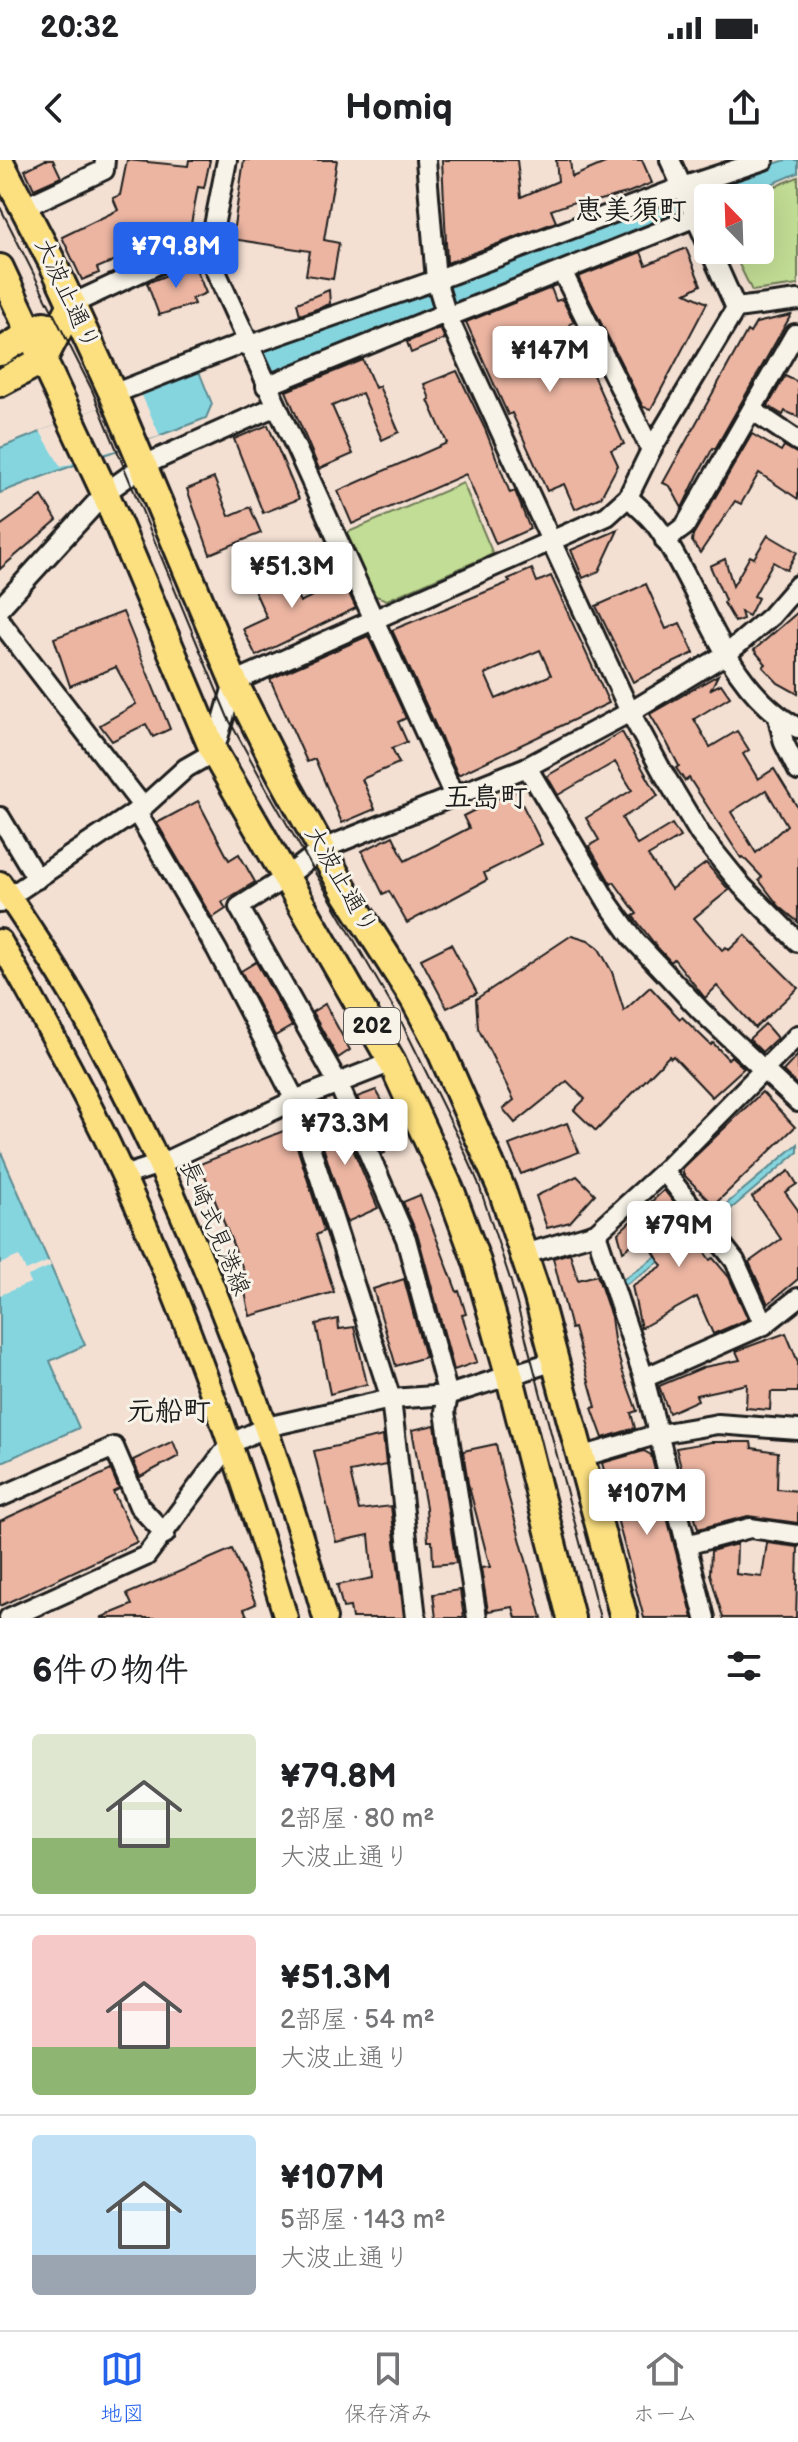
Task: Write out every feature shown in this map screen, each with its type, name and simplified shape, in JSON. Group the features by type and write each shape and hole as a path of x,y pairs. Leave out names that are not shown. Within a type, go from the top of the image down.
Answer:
{"highway":[{"name":"大波止通り","path":"0,162 25,207 114,396 234,682 322,849 436,1040 502,1190 525,1254 624,1618"},
{"name":"大波止通り","path":"0,268 105,493 214,752 392,1062 452,1194 477,1262 509,1374 571,1618"},
{"path":"0,352 72,304"},
{"path":"0,383 43,360 72,304"}],"main road":[{"name":"長崎式見港線","path":"3,895 95,1035 160,1164 256,1397 306,1548 325,1618"},
{"path":"0,941 68,1064 123,1176 195,1348 255,1512 286,1618"}],"street":[{"path":"25,207 104,170 105,160"},
{"path":"72,304 203,243 213,231 227,160"},
{"path":"426,160 436,280 446,313 630,712 700,834 742,886 798,942"},
{"path":"670,160 694,214"},
{"path":"114,396 246,344 436,280 764,160"},
{"path":"266,386 446,313 455,314 563,273 694,216"},
{"path":"203,243 246,344 454,796"},
{"path":"717,264 736,308"},
{"path":"563,273 651,450"},
{"path":"736,308 798,300"},
{"path":"3,895 37,879 140,809 186,768 214,752 234,682 607,516 628,497 651,450 736,308"},
{"path":"665,541 685,526 795,334"},
{"path":"0,608 141,457 276,406"},
{"path":"752,410 798,441"},
{"path":"628,497 658,527 755,696 778,717 798,728"},
{"path":"477,1618 445,1412 448,1395 406,1239 338,1083 239,907 285,878 322,849 527,767 630,712 728,653 771,616 798,585"},
{"path":"0,621 140,809 295,1100 391,1399 416,1618"},
{"path":"778,717 784,743 798,771"},
{"path":"527,767 608,903 635,941 761,1070 798,1102"},
{"path":"0,817 37,879"},
{"path":"525,1254 596,1233 664,1171 798,1035"},
{"path":"123,1176 160,1164 295,1100 392,1062"},
{"path":"664,1171 735,1261 764,1325"},
{"path":"596,1233 644,1378 705,1618"},
{"path":"644,1378 764,1325 798,1298"},
{"path":"9,1618 146,1556 230,1444 266,1427 391,1399 448,1395 555,1361"},
{"path":"581,1457 659,1434 718,1424 798,1430"},
{"path":"0,1497 114,1447 139,1506 165,1534"},
{"path":"686,1545 750,1528 798,1535"}],"green space":[{"path":"798,177 798,285 752,291 739,264 774,264 774,187"},
{"path":"463,483 493,554 387,600 373,595 346,533"}],"water":[{"path":"786,160 798,160 798,173 772,184 709,184"},
{"path":"694,189 694,213 678,216 438,314 274,376 264,351 383,305 445,289"},
{"path":"198,369 212,404 206,418 0,493 0,448"},
{"path":"798,1144 798,1152 705,1231 625,1285 622,1280 700,1226"},
{"path":"0,1150 85,1345 50,1361 79,1428 0,1463"}],"pier":[{"path":"140,391 160,436 61,467 40,431"},
{"path":"19,1256 26,1271 49,1261 51,1266 28,1276 30,1283 0,1295 0,1264"}],"building":[{"path":"45,160 53,160 61,177 34,189 25,170"},
{"path":"127,160 188,166 189,160 210,160 204,188 198,187 191,224 97,268 99,273 82,280 62,237 118,210 113,198 120,195"},
{"path":"244,160 337,160 324,240 339,243 333,279 306,275 310,251 232,239"},
{"path":"442,160 517,160 521,197 558,181 556,160 570,160 572,177 612,160 642,160 652,183 627,193 588,203 583,199 551,210 556,222 447,263"},
{"path":"686,248 701,285 686,293 707,303 651,409 643,407 578,277 641,252 646,265"},
{"path":"194,264 206,293 192,299 194,304 159,315 147,283"},
{"path":"551,288 556,301 562,299 574,322 570,324 624,444 611,450 618,465 601,497 575,509 564,484 547,491 466,322"},
{"path":"329,290 330,304 300,315 297,303"},
{"path":"791,315 713,448 682,508 670,486 663,483 747,331 750,333 756,323"},
{"path":"440,328 445,339 411,353 407,342"},
{"path":"363,360 375,388 379,386 399,432 382,440 362,393 332,406 353,454 319,469 286,391"},
{"path":"457,371 485,429 510,493 515,491 530,529 496,544 466,474 352,524 338,491 447,443 424,384"},
{"path":"785,376 798,382 798,417 785,411 783,415 768,406"},
{"path":"268,425 299,499 263,513 234,439"},
{"path":"752,434 781,451 784,446 798,454 798,499 759,473 741,504 735,501 700,553 692,541 693,535"},
{"path":"214,478 229,516 250,507 261,533 210,554 187,489"},
{"path":"42,496 57,520 0,569 0,526"},
{"path":"618,530 599,571 583,578 571,550"},
{"path":"768,535 797,552 787,570 773,562 754,596 758,598 749,616 741,612 743,619 735,622 710,566 725,559 733,586 750,556 754,558"},
{"path":"283,566 300,602 343,581 356,608 256,656 243,629 267,618 250,581"},
{"path":"532,569 537,582 551,576 609,703 458,775 392,630 510,582 508,579","holes":["540,650 551,675 496,699 485,674"]},
{"path":"646,584 666,629 680,623 694,653 633,682 596,606"},
{"path":"123,612 170,729 153,737 146,724 112,741 100,725 136,704 116,667 70,686 54,638"},
{"path":"798,612 798,694 778,683 763,667 766,664 754,650"},
{"path":"368,636 406,718 398,722 407,742 392,748 399,763 362,779 375,809 342,823 315,759 307,762 270,679"},
{"path":"718,675 711,689 721,684 730,697 694,719 710,747 737,731 749,750 743,754 758,779 774,769 798,808 798,922 779,906 759,880 762,877 741,858 689,778 685,781 650,714","holes":["766,790 787,825 756,853 731,812"]},
{"path":"622,732 658,796 622,818 637,845 672,824 680,837 648,856 671,889 706,863 729,890 694,918 722,950 726,947 729,950 745,935 798,988 755,1028 717,986 705,998 674,959 671,962 657,947 633,916 637,914 614,882 611,884 589,846 599,840 586,818 632,790 615,762 558,795 547,776"},
{"path":"515,790 542,844 484,873 487,880 407,923 389,891 383,894 362,851 393,836 405,861 469,828 463,816"},
{"path":"198,801 229,860 239,854 255,882 222,902 226,909 212,918 157,823"},
{"path":"572,935 598,947 612,972 624,1011 650,987 680,1019 682,1017 728,1059 731,1056 744,1068 712,1097 673,1056 669,1056 596,1131 574,1110 585,1099 567,1081 515,1123 503,1109 514,1100 478,1028 476,999"},
{"path":"451,944 477,993 447,1008 421,959"},
{"path":"256,962 292,1026 275,1036 241,971"},
{"path":"325,1004 350,1050 338,1058 312,1012"},
{"path":"765,1024 777,1038 762,1052 749,1039"},
{"path":"798,1055 798,1086 783,1071"},
{"path":"376,1090 398,1129 379,1138 385,1153 382,1154 357,1097"},
{"path":"762,1092 795,1127 714,1205 683,1174 683,1168"},
{"path":"336,1109 378,1208 347,1222 314,1118"},
{"path":"567,1123 579,1152 521,1174 509,1145"},
{"path":"291,1128 324,1231 316,1235 334,1292 250,1316 243,1269 200,1164"},
{"path":"789,1171 797,1184 785,1192 798,1210 798,1279 768,1304 749,1262 781,1239 752,1197"},
{"path":"577,1176 595,1194 570,1222 547,1228 536,1196"},
{"path":"664,1190 693,1227 689,1230 710,1260 713,1258 729,1277 748,1319 713,1334 697,1297 641,1328 632,1286 662,1266 644,1236 623,1251 618,1233"},
{"path":"420,1195 459,1291 466,1314 462,1315 477,1362 454,1370 418,1236 403,1202"},
{"path":"570,1253 578,1280 597,1275 611,1317 623,1373 637,1411 631,1413 635,1428 603,1438 592,1408 596,1407 553,1258"},
{"path":"404,1279 425,1357 396,1366 373,1289"},
{"path":"338,1319 339,1329 354,1327 367,1384 330,1394 316,1324"},
{"path":"786,1333 798,1362 798,1392 771,1392 770,1410 746,1408 747,1384 696,1395 698,1400 669,1413 659,1386 704,1367 740,1360 736,1351"},
{"path":"435,1425 456,1563 433,1565 432,1541 428,1541 426,1507 412,1430"},
{"path":"383,1436 386,1465 350,1472 359,1510 391,1506 404,1618 352,1618 350,1607 343,1608 337,1585 373,1578 369,1535 336,1542 314,1451"},
{"path":"173,1441 179,1456 140,1477 133,1460"},
{"path":"711,1442 751,1442 752,1448 778,1452 777,1489 798,1491 798,1523 748,1516 698,1529 676,1448"},
{"path":"496,1444 542,1618 516,1618 513,1607 488,1611 481,1568 490,1567 463,1451"},
{"path":"644,1451 651,1455 693,1618 644,1618 602,1463"},
{"path":"111,1470 119,1489 113,1492 137,1542 0,1606 0,1521"},
{"path":"767,1543 798,1547 796,1618 723,1618 710,1574 711,1551 737,1544 736,1574 762,1577"},
{"path":"232,1549 256,1604 244,1609 248,1618 100,1618 132,1605 127,1594"},
{"path":"460,1590 464,1618 436,1618 433,1594"}],"tram line":[{"path":"0,207 92,390 228,718 402,1023 478,1182 511,1282 600,1618"}],"district":[{"name":"恵美須町","path":"631,210"},
{"name":"五島町","path":"486,797"},
{"name":"元船町","path":"169,1411"}]}
